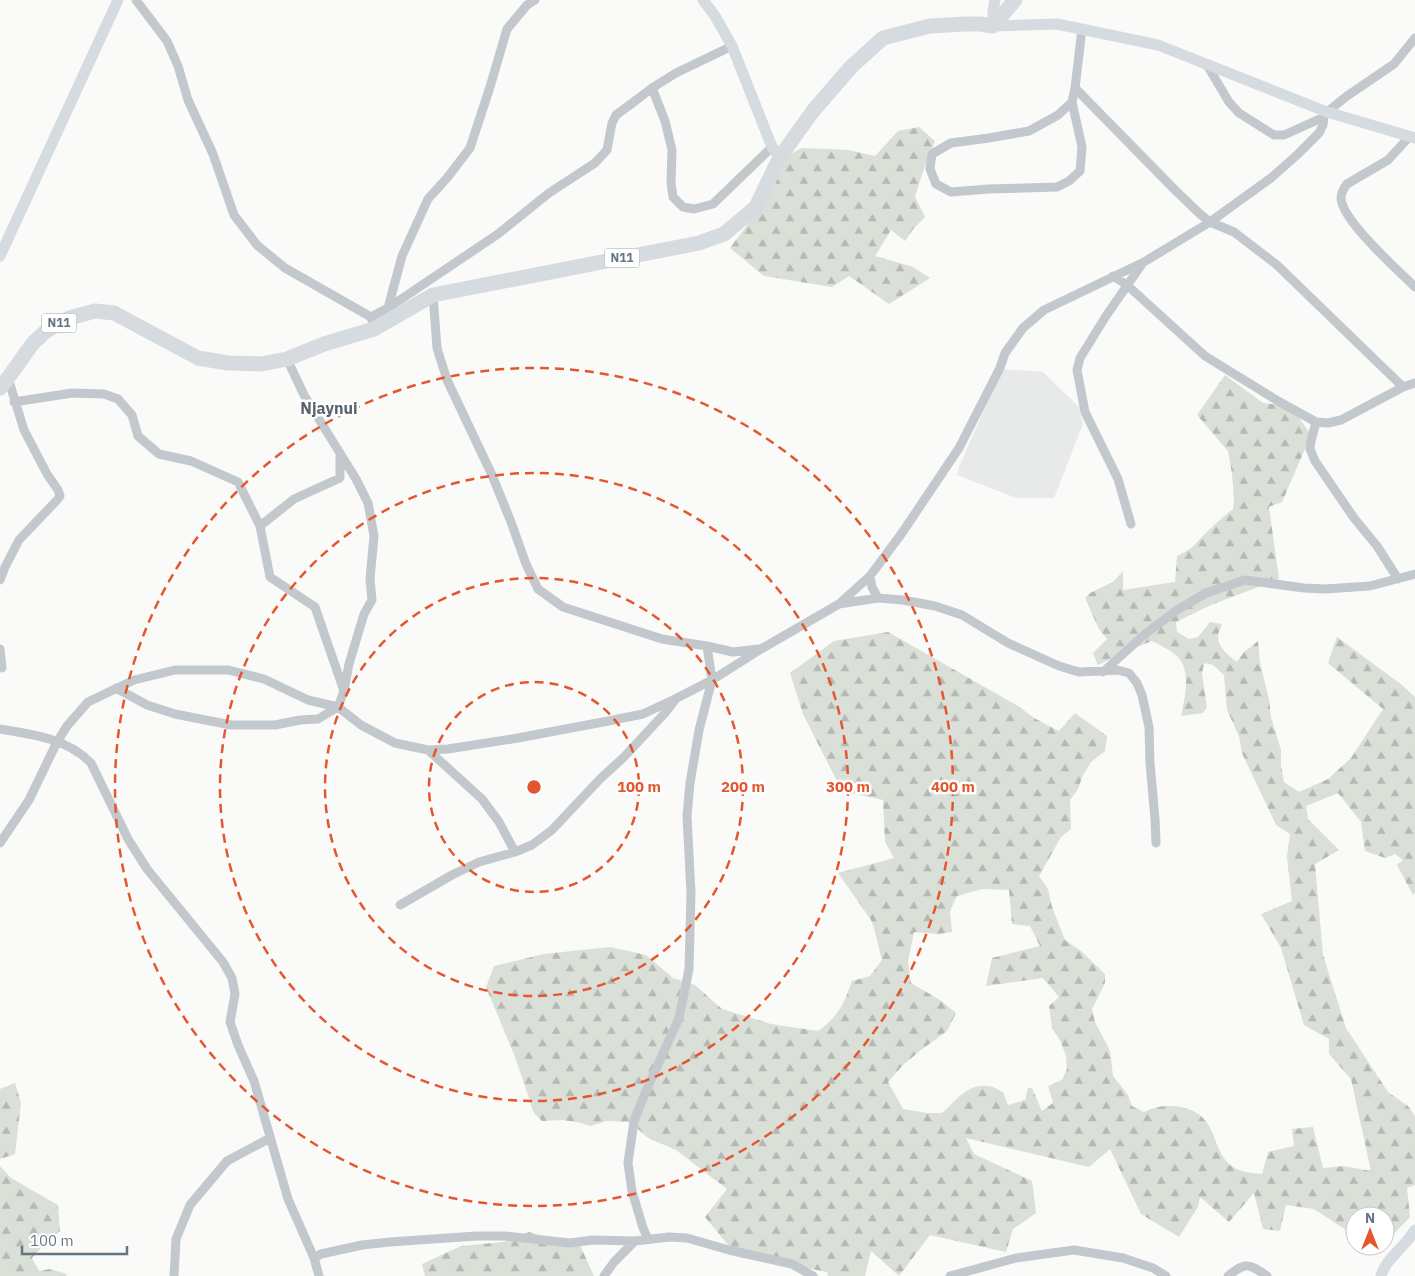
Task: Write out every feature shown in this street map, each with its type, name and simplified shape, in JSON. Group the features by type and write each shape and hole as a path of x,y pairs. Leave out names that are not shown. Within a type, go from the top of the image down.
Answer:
{"highway":[{"path":"993,26 1015,0"},
{"name":"N11","path":"4,383 33,343 46,331 69,318 95,311 114,313 198,358 228,363 261,364 287,359 433,295 699,243 724,234 756,207 776,152 851,67 883,38 930,26 980,24 993,26"}],"street":[{"path":"0,256 118,0"},
{"path":"136,0 167,40 178,66 188,100 213,154 234,215 257,245 286,268 372,323 388,308 498,234 549,193 595,163 606,150 612,123 616,115 676,73 732,46"},
{"path":"388,308 402,256 428,199 470,148 507,29 527,4 534,0"},
{"path":"652,88 665,121 672,150 671,183 673,197 683,207 694,210 712,204 776,152 732,46 715,16 703,0"},
{"path":"995,0 993,26 1058,24 1158,45 1326,114 1412,137"},
{"path":"1072,102 1058,115 1029,131 951,143 932,154 930,169 936,184 952,192 1056,187 1069,181 1080,171 1082,147 1072,102 1082,29"},
{"path":"1207,65 1229,102 1239,113 1274,135 1284,134 1326,114 1347,96 1394,64 1415,38"},
{"path":"1075,88 1200,214 1210,222 1234,232 1277,265 1403,387"},
{"path":"0,843 29,800 57,742 67,726 88,702 134,680 175,670 228,670 264,679 308,700 338,707 360,725 395,743 428,750 448,749 518,738 643,714 712,680 839,604 870,576 902,533 959,448 1000,368 1005,354 1023,328 1044,310 1144,262 1210,222 1271,178 1297,155 1319,133 1326,114"},
{"path":"1412,137 1388,160 1347,184 1343,189 1341,199 1347,213 1360,233 1415,287"},
{"path":"1131,524 1118,479 1085,412 1077,370 1080,358 1126,285 1144,262"},
{"path":"1113,276 1126,285 1204,356 1316,422 1328,423 1342,420 1403,387 1415,383"},
{"path":"433,295 437,348 446,380 492,475 526,564 538,589 563,607 662,640 707,646 733,652 761,649"},
{"path":"116,688 147,705 175,714 231,725 274,725 318,719 338,707 364,614 372,600 370,579 374,536 368,503 356,479 304,395 287,359"},
{"path":"0,580 19,540 60,496 24,430 14,402 4,383"},
{"path":"14,402 72,393 104,394 118,400 132,415 138,436 159,454 191,461 238,482 260,526 270,577 315,607 344,691"},
{"path":"1316,422 1310,440 1310,450 1315,461 1354,518 1377,546 1398,579"},
{"path":"260,526 294,499 340,478 340,455"},
{"path":"1102,672 1145,634 1177,610 1206,593 1245,580 1326,589 1370,586 1415,574"},
{"path":"870,576 872,587 878,598"},
{"path":"839,604 878,598 935,606 962,615 1008,643 1059,666 1079,672 1117,670 1129,673 1137,683 1142,694 1149,726 1156,843"},
{"path":"648,1239 632,1191 628,1163 634,1121 679,1018 689,969 691,894 687,816 690,783 699,730 712,680 707,646"},
{"path":"0,649 2,668"},
{"path":"400,905 479,862 532,845 552,830 600,779 624,757 676,699"},
{"path":"0,729 41,736 85,757 91,763 128,839 142,862 223,962 232,978 235,994 230,1022 238,1046 254,1081 288,1198 314,1258 319,1276"},
{"path":"428,750 482,800 499,822 515,852"},
{"path":"174,1276 176,1239 190,1205 227,1162 270,1138"},
{"path":"1381,1276 1382,1271 1391,1258 1405,1244 1415,1230"},
{"path":"314,1258 321,1254 362,1245 476,1236 505,1236 570,1243 593,1240 635,1240 669,1237 687,1238 729,1250 792,1264 813,1276"},
{"path":"604,1276 614,1262 635,1240"},
{"path":"950,1276 1016,1258 1074,1250 1123,1258 1153,1268 1166,1276"},
{"path":"1228,1276 1239,1267 1245,1265 1267,1276"}],"shaded area":[{"path":"1002,369 1043,372 1079,407 1083,424 1054,498 1016,498 957,475"}],"green space":[{"path":"919,127 935,141 915,197 925,217 905,241 891,230 875,256 913,267 930,278 889,304 849,276 832,287 764,276 730,248 769,196 789,155 802,148 848,150 875,156 898,131"},
{"path":"1225,375 1263,403 1291,406 1311,435 1282,502 1269,507 1279,579 1211,605 1176,622 1177,632 1189,639 1198,637 1210,622 1222,624 1218,635 1219,644 1237,662 1244,652 1258,641 1260,663 1269,699 1271,717 1281,750 1284,782 1299,792 1328,779 1351,758 1383,709 1328,663 1337,637 1402,685 1415,697 1415,892 1413,895 1397,865 1403,860 1395,854 1385,858 1365,851 1361,822 1338,793 1306,806 1308,819 1339,850 1315,864 1323,955 1346,1028 1388,1092 1408,1106 1415,1116 1415,1185 1407,1188 1410,1217 1395,1233 1395,1206 1345,1206 1345,1229 1314,1209 1286,1205 1280,1231 1263,1229 1254,1193 1229,1222 1200,1197 1198,1207 1179,1237 1141,1214 1110,1149 1089,1167 966,1138 974,1154 1032,1181 1036,1213 1013,1229 1006,1252 930,1235 899,1276 871,1251 865,1276 828,1276 827,1272 738,1257 705,1217 727,1189 676,1150 648,1138 630,1122 606,1121 591,1126 562,1120 542,1121 534,1113 515,1057 486,987 494,966 544,954 610,947 646,955 673,978 695,985 722,1009 771,1024 818,1031 831,1021 840,1009 852,981 870,976 882,960 871,920 838,873 894,858 885,842 883,800 842,791 803,714 790,673 834,641 888,632 1059,731 1075,713 1107,736 1105,751 1091,762 1083,775 1078,789 1070,800 1071,829 1061,837 1039,876 1048,889 1052,907 1065,940 1081,951 1105,974 1105,983 1092,1009 1095,1022 1110,1051 1113,1076 1128,1095 1132,1106 1144,1112 1165,1106 1180,1107 1193,1111 1205,1120 1209,1126 1225,1160 1236,1169 1245,1172 1262,1174 1268,1152 1294,1146 1292,1129 1313,1127 1323,1168 1344,1166 1371,1171 1351,1079 1329,1054 1329,1039 1304,1025 1281,948 1261,914 1292,901 1287,857 1290,834 1276,825 1242,753 1239,736 1227,710 1224,675 1213,665 1204,663 1202,674 1207,707 1203,713 1181,716 1186,691 1185,673 1179,659 1171,651 1152,641 1098,665 1093,653 1107,639 1099,629 1085,598 1090,593 1113,582 1123,571 1123,590 1175,582 1177,556 1191,548 1233,509 1232,474 1228,451 1197,415","holes":["982,889 1009,890 1012,924 1030,926 1040,946 992,958 986,986 1043,978 1059,997 1049,1006 1052,1028 1060,1040 1066,1056 1067,1069 1062,1080 1048,1086 1053,1103 1042,1111 1032,1088 1028,1088 1025,1100 1008,1105 1003,1092 992,1087 981,1086 974,1087 962,1094 942,1113 927,1113 903,1109 888,1082 903,1065 947,1031 956,1013 940,1000 911,983 908,961 914,932 939,934 952,932 950,911 957,896"]},
{"path":"15,1083 21,1103 15,1154 0,1159 0,1089"},
{"path":"0,1166 11,1178 58,1205 60,1231 32,1258 39,1271 50,1269 67,1274 66,1276 0,1276"},
{"path":"529,1232 559,1241 579,1243 594,1276 425,1276 422,1264 461,1246 503,1242"}],"district":[{"name":"Njaynui","path":"329,408"}]}
